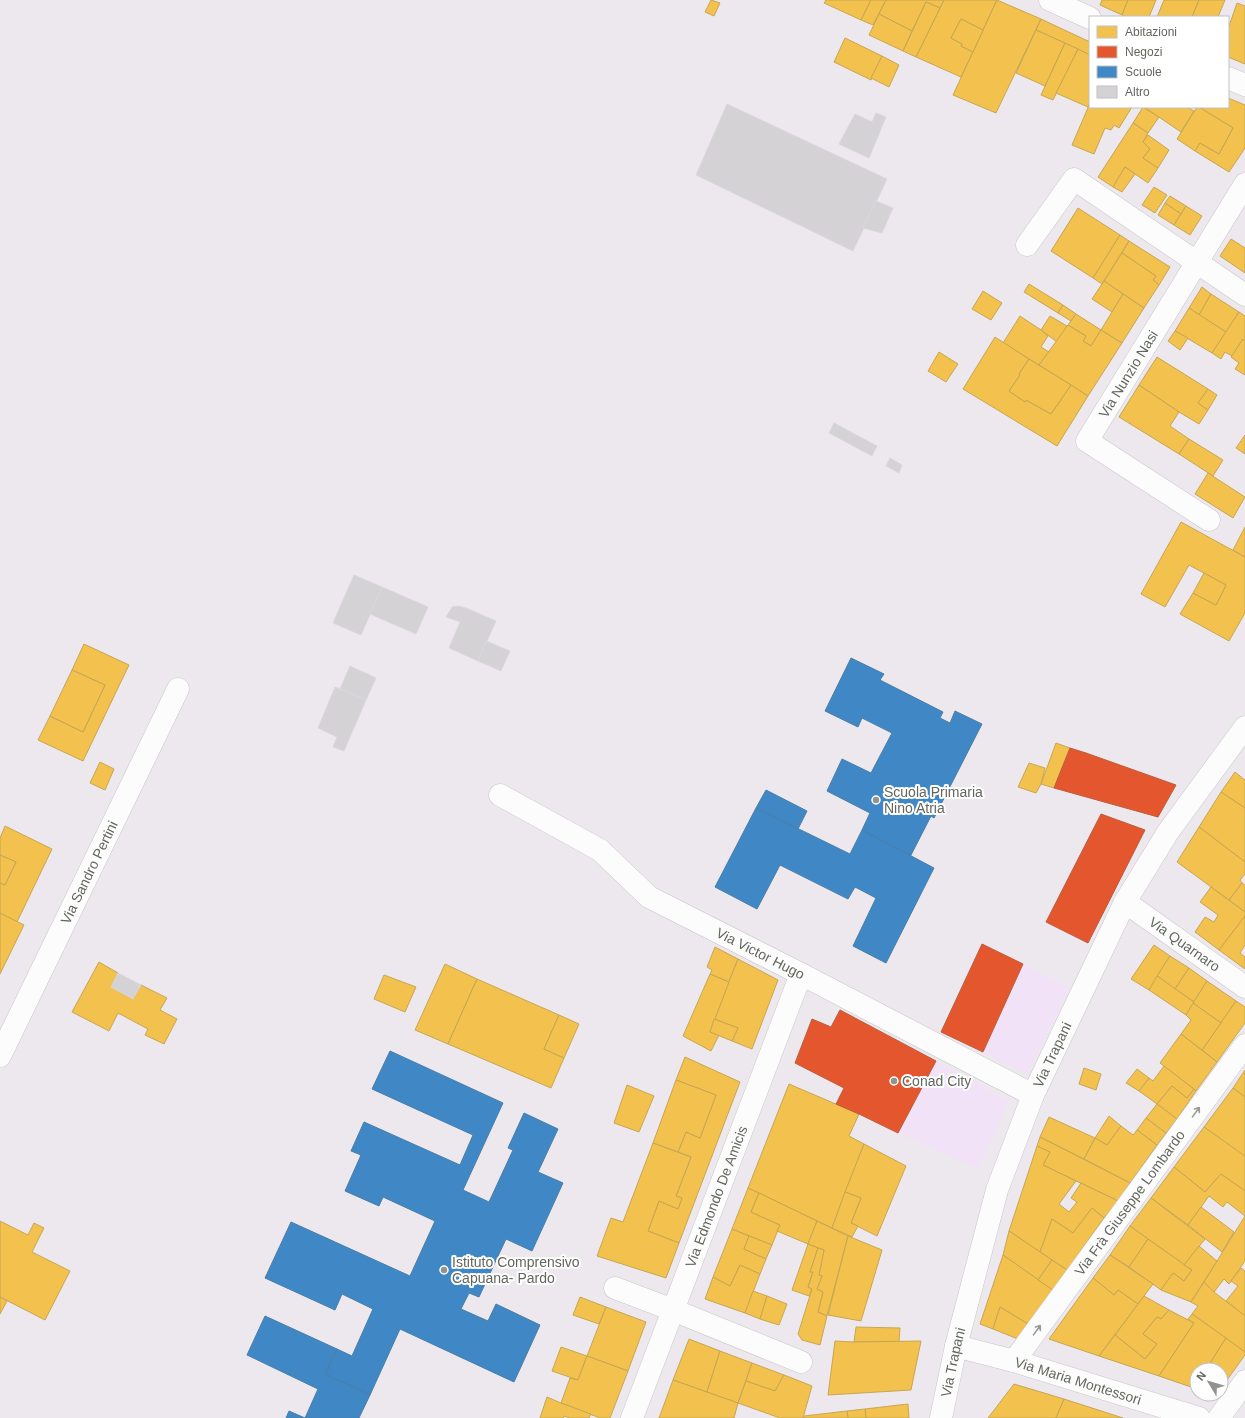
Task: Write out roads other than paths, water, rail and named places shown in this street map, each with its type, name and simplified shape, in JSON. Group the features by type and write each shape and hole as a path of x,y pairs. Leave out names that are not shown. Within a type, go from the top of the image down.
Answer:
{"street":[{"path":"1050,0 1083,11"},
{"path":"1229,78 1245,85"},
{"path":"1027,245 1074,179 1245,294"},
{"name":"Via Nunzio Nasi","path":"1208,520 1087,441 1245,184"},
{"name":"Via Sandro Pertini","path":"0,1056 178,689"},
{"name":"Via Trapani","path":"941,1418 956,1346 997,1190 1033,1095 1125,902 1168,832 1245,727"},
{"name":"Via Victor Hugo","path":"500,795 600,850 649,897 1033,1095"},
{"name":"Via Quarnaro","path":"1125,902 1245,987"},
{"name":"Via Edmondo De Amicis","path":"632,1418 800,974"},
{"name":"Via Frà Giuseppe Lombardo","path":"1014,1361 1245,1045"},
{"path":"615,1288 801,1362"},
{"name":"Via Maria Montessori","path":"956,1346 1014,1361 1199,1418"},
{"path":"1219,1418 1245,1381"}],"place":[{"name":"Scuola Primaria Nino Atria","path":"876,800"},
{"name":"Conad City","path":"894,1081"},
{"name":"Istituto Comprensivo Capuana- Pardo","path":"444,1270"}]}
